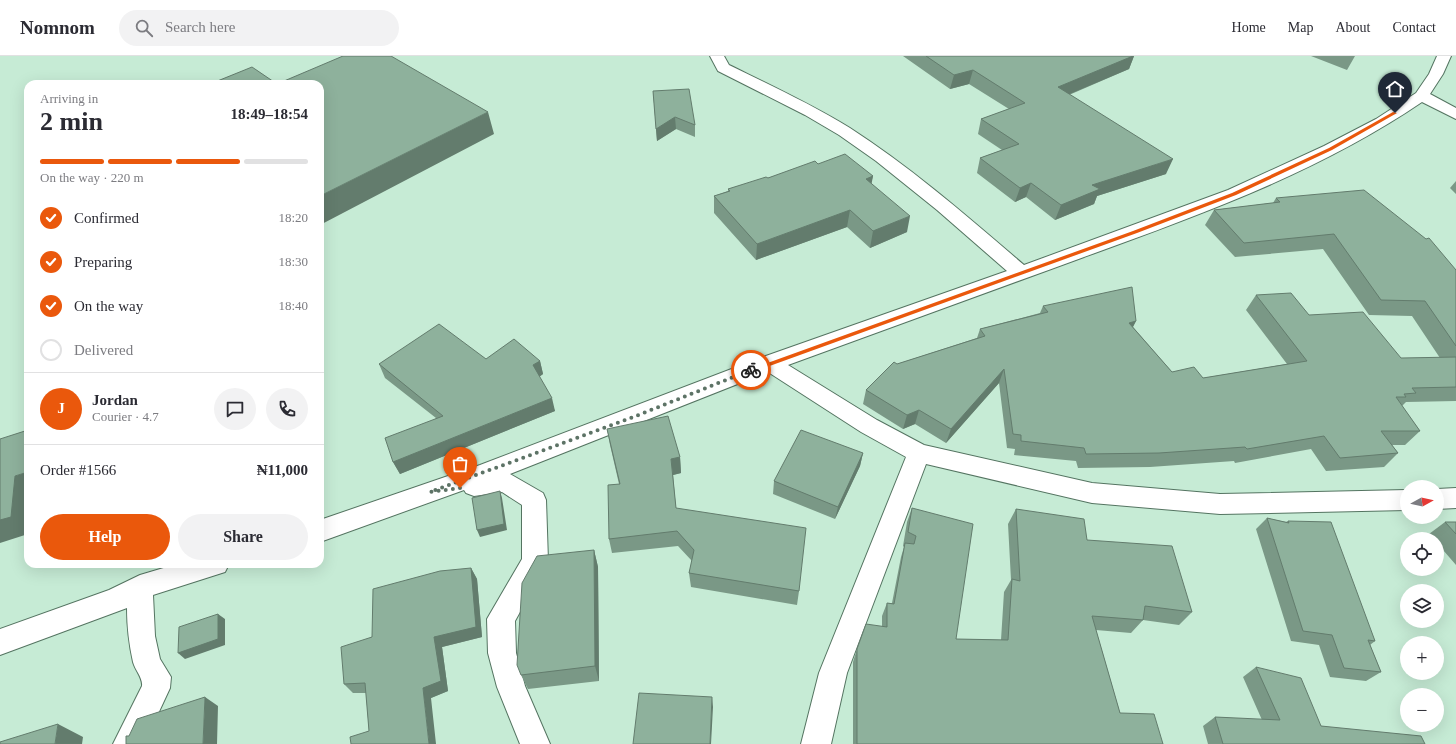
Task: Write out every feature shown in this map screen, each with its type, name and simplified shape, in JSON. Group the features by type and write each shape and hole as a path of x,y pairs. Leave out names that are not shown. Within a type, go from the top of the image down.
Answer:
{"street":[{"path":"717,56 723,68 811,111 861,142 914,181 1021,272"},
{"path":"324,530 631,418 770,363 1135,232 1234,194 1330,149 1382,122 1421,96 1436,74 1444,56"},
{"path":"1421,96 1456,114"},
{"path":"770,363 803,386 869,426 919,453 1092,493 1220,504 1400,500"},
{"path":"816,744 834,673 854,616 919,453"},
{"path":"430,492 505,482 534,500 535,561 501,619 502,653 511,687 535,744"},
{"path":"1444,499 1456,498"},
{"path":"0,642 117,600 140,587 203,568"},
{"path":"128,744 156,688 157,677 148,665 141,636 140,587"}],"building":[{"path":"343,56 391,56 488,112 324,194 324,80 286,80"},
{"path":"926,56 1133,56 1058,87 1173,159 1092,185 1100,189 1061,205 1031,183 1020,188 980,158 1019,144 981,119 1025,103 973,70 954,75"},
{"path":"252,67 271,80 220,80"},
{"path":"689,89 695,125 675,117 656,129 653,91"},
{"path":"845,154 873,176 866,179 910,216 873,231 850,210 757,244 714,196 730,191 728,189 766,177 768,178 815,161 818,164"},
{"path":"1364,190 1426,239 1429,238 1456,270 1456,346 1425,301 1381,300 1334,234 1244,243 1214,210 1280,202 1276,198"},
{"path":"1132,287 1136,321 1129,323 1172,372 1194,367 1203,378 1307,361 1256,295 1291,293 1309,315 1363,312 1401,358 1456,357 1456,387 1412,388 1416,393 1404,394 1406,397 1396,397 1420,431 1381,431 1398,453 1340,458 1324,436 1247,449 1245,447 1159,453 1086,454 1084,448 1021,441 1021,435 1013,434 1004,369 951,429 919,410 907,415 866,390 894,362 897,364 985,336 980,329 1048,312 1043,306"},
{"path":"439,324 486,359 514,339 540,361 533,365 552,398 393,462 385,438 443,416 379,364"},
{"path":"668,416 680,457 671,459 676,508 806,528 799,591 689,573 694,550 677,531 609,539 608,485 620,484 607,429"},
{"path":"801,430 863,453 838,507 774,481"},
{"path":"24,431 24,473 15,476 11,517 0,520 0,439"},
{"path":"500,491 504,524 477,530 472,498"},
{"path":"912,508 973,524 956,639 1008,640 1012,579 1020,581 1016,509 1084,519 1087,540 1172,546 1192,612 1145,606 1143,620 1092,616 1120,713 1154,714 1163,744 857,744 857,649 866,624 887,627 887,603 894,604 905,543 914,544 916,536 908,532"},
{"path":"1267,518 1289,523 1288,521 1331,522 1375,641 1368,640 1381,672 1344,668 1332,635 1303,631"},
{"path":"1445,522 1456,522 1456,534"},
{"path":"594,550 595,666 521,675 517,665 522,583 537,556"},
{"path":"471,568 476,627 434,637 441,681 423,688 429,744 351,744 350,737 369,731 365,683 344,684 341,647 372,637 373,589 440,571"},
{"path":"218,614 218,639 178,653 179,627"},
{"path":"1256,667 1301,678 1321,726 1421,736 1425,744 1223,744 1215,717 1280,720"},
{"path":"639,693 712,697 710,744 633,744"},
{"path":"205,697 203,744 126,744 126,736 129,736 137,719"},
{"path":"58,724 55,744 0,744 0,742"}],"way so far":[{"path":"460,488 430,492 488,472 631,418 751,370"}],"route":[{"path":"751,370 1135,232 1234,194 1330,149 1382,122 1395,113"}]}
